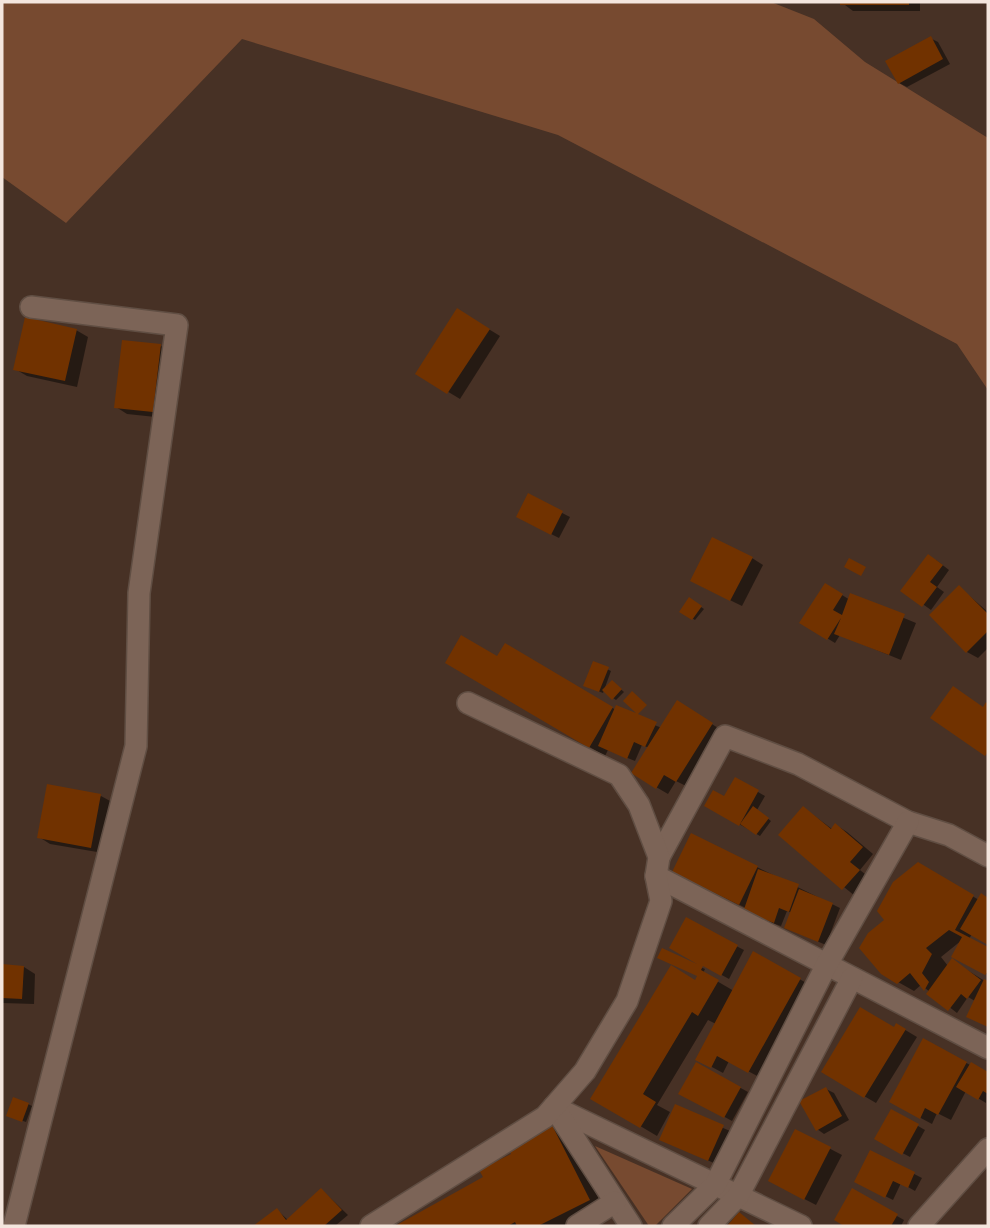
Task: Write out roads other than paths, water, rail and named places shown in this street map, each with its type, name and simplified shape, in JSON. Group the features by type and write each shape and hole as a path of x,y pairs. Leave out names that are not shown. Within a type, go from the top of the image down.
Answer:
{"street":[{"path":"14,1226 135,746 139,593 177,325 31,307"},
{"path":"371,1226 545,1118 585,1071 627,1001 662,901 657,867 639,805 619,775 468,703"},
{"path":"657,867 725,736 798,764 908,822 949,835 988,856"},
{"path":"673,1226 715,1185 827,964 908,822"},
{"path":"657,867 852,978 988,1048"},
{"path":"709,1226 738,1196 852,978"},
{"path":"554,1107 801,1226"},
{"path":"554,1107 631,1226"},
{"path":"919,1226 988,1149"},
{"path":"577,1226 615,1202"}]}
